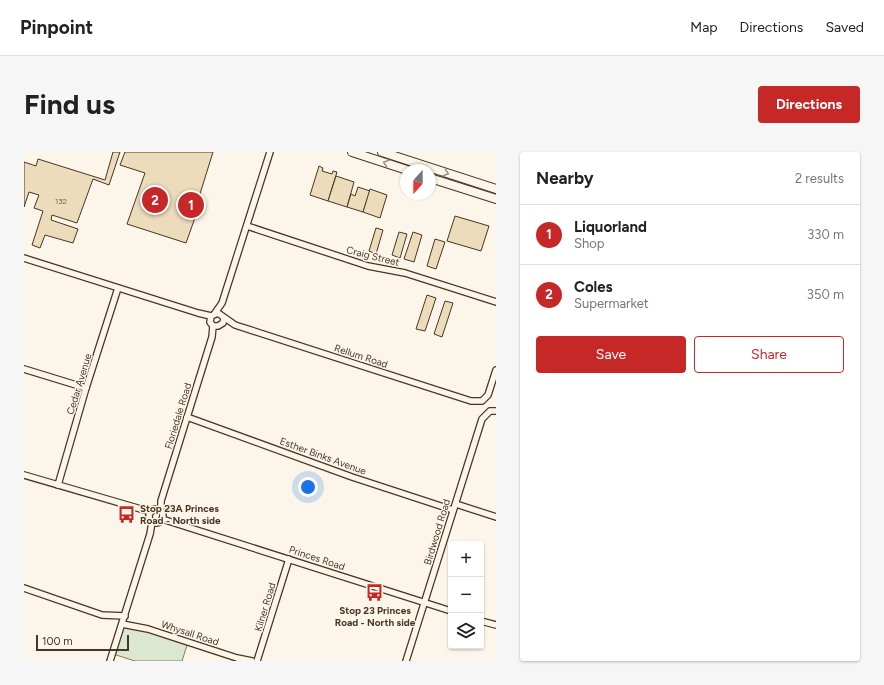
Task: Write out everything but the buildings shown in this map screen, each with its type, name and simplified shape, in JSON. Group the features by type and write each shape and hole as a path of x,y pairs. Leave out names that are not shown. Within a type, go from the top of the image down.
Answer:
{"main road":[{"path":"352,152 366,154 400,167"},
{"path":"382,152 496,189"},
{"path":"436,180 496,199"}],"street":[{"name":"Floriedale Road","path":"110,661 212,338 215,321 270,152"},
{"name":"Craig Street","path":"247,226 368,266 405,273 496,302"},
{"path":"24,258 198,313 215,321 223,317"},
{"name":"Cedar Avenue","path":"58,485 86,388 118,288"},
{"name":"Floriedale Road","path":"222,303 223,317"},
{"name":"Rellum Road","path":"215,321 223,317 235,325"},
{"name":"Rellum Road","path":"215,321 235,325 471,400 482,401 488,395 496,370"},
{"path":"24,369 86,388"},
{"name":"Birdwood Road","path":"406,661 482,419 493,411"},
{"name":"Esther Binks Avenue","path":"187,417 352,477 453,510"},
{"name":"Princes Road","path":"24,475 135,509 448,610"},
{"path":"456,504 496,517"},
{"name":"Kilner Road","path":"257,661 290,559"},
{"path":"24,588 102,615 125,616"},
{"path":"484,622 496,625"},
{"name":"Whysall Road","path":"122,624 148,629 237,658 252,661"}],"green space":[{"path":"122,624 188,642 182,661 135,661 113,654"}],"place":[{"name":"Coles","path":"155,200"},
{"name":"Liquorland","path":"191,205"},
{"name":"Stop 23A Princes Road - North side","path":"127,514"},
{"name":"Stop 23 Princes Road - North side","path":"375,593"}]}
